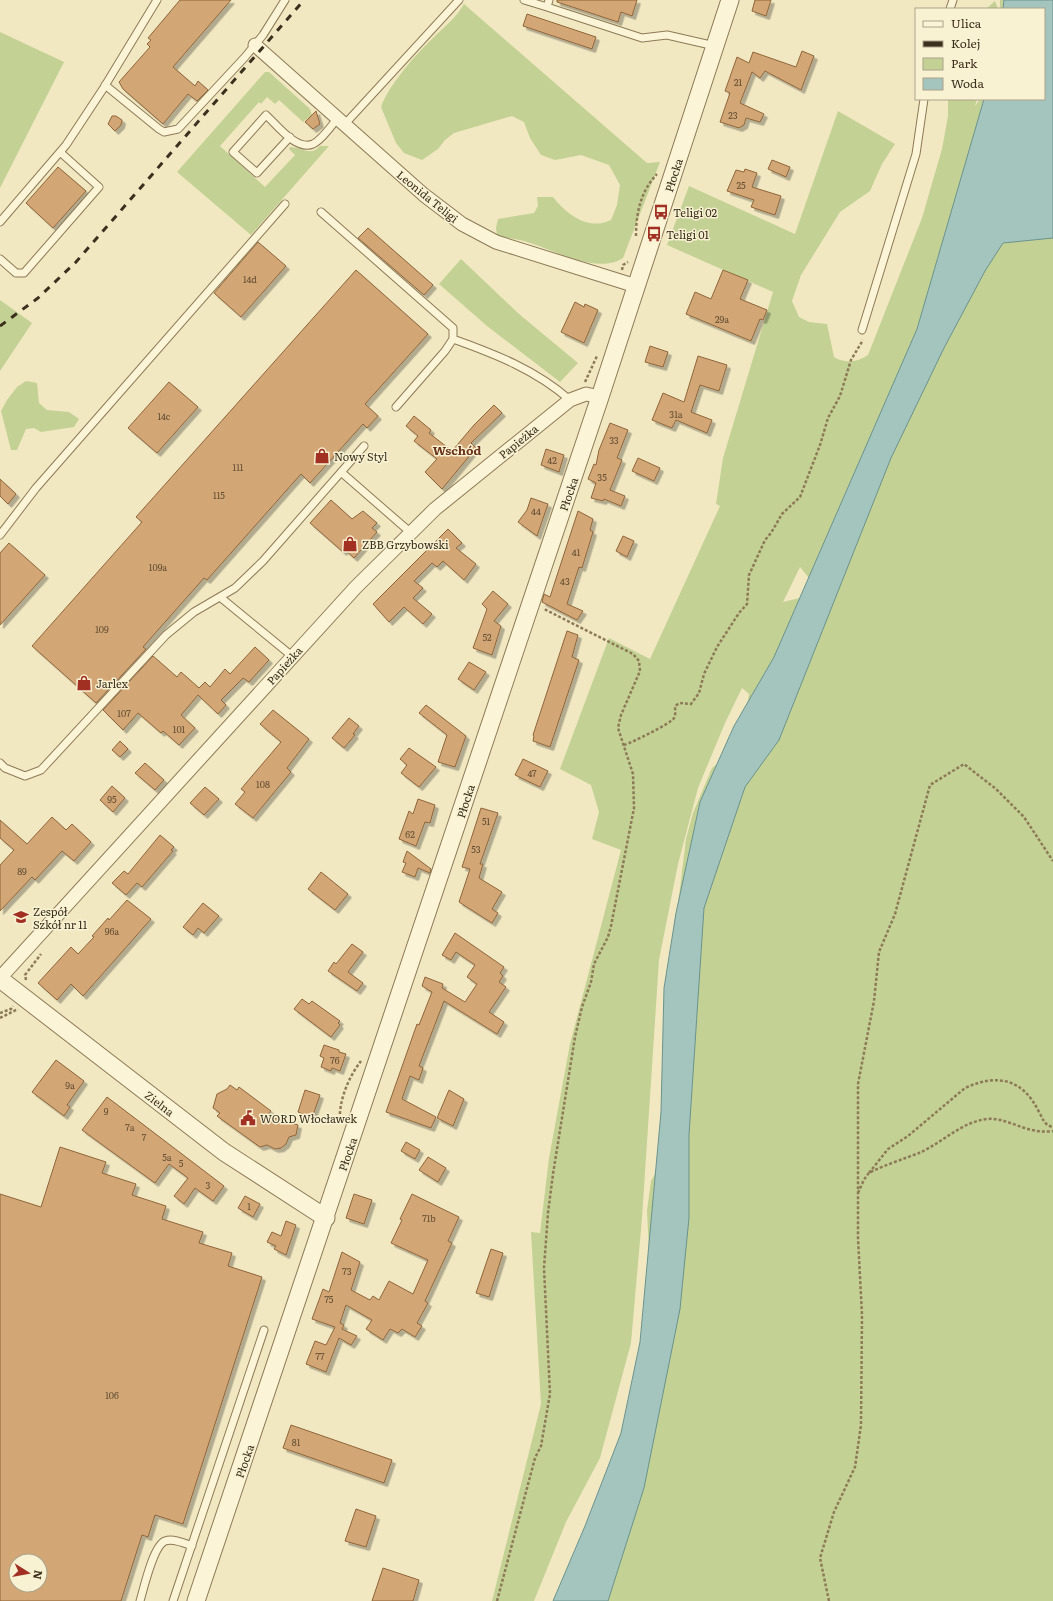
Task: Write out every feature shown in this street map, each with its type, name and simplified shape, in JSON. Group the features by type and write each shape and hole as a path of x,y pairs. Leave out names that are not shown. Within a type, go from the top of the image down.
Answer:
{"street":[{"name":"Płocka","path":"196,1601 326,1218 600,397 730,0"},
{"name":"Leonida Teligi","path":"255,45 434,203 462,224 496,242 636,286"},
{"name":"Papieżka","path":"0,979 292,656 356,587 410,532 435,509 570,400 586,394 600,397"},
{"name":"Zielna","path":"0,979 224,1152 326,1218"}],"lane":[{"path":"0,222 60,152 105,85 157,0"},
{"path":"105,85 159,130 164,132 178,129 255,45 285,0"},
{"path":"290,137 257,173 233,152 266,115 300,144 313,144 341,122 459,0"},
{"path":"524,0 548,4 642,38 667,35 715,46"},
{"path":"863,334 916,154 924,100"},
{"path":"0,259 16,273 24,273 99,187 60,152"},
{"path":"0,535 36,488 285,204"},
{"path":"320,212 453,328 453,339 445,351 396,407"},
{"path":"453,339 488,352 530,371 570,400"},
{"path":"0,763 5,768 25,776 41,770 166,635 194,612 235,588 263,561 364,446"},
{"path":"341,472 410,532"},
{"path":"220,597 292,656"},
{"path":"173,1601 264,1330"},
{"path":"140,1601 156,1550 164,1541 174,1540 192,1546"}],"path":[{"path":"624,745 640,739 672,721 675,717 675,706 677,704 684,702 691,704 695,700 704,674 717,647 737,616 748,604 748,578 764,540 771,533 782,514 800,497 820,445 828,418 840,396 851,360 863,334"},
{"path":"497,1601 534,1462 541,1446 550,1394 544,1268 548,1213 575,1037 582,1007 591,982 594,964 608,937 611,926 632,820 635,790 631,768 619,733 619,722 639,677 640,666 636,657 543,608 530,605"},
{"path":"829,1601 820,1558 834,1512 854,1467 860,1425 862,1315 857,1195 858,1084 874,1001 879,952 895,914 930,785 964,764 996,789 1024,817 1053,861"},
{"path":"27,986 26,975 42,952"},
{"path":"0,1018 16,1011"},
{"path":"857,1195 869,1173 888,1149 908,1136 965,1088 975,1084 990,1080 1004,1081 1018,1085 1033,1101 1043,1122 1053,1127"},
{"path":"869,1173 919,1153 937,1144 956,1131 987,1119 1002,1120 1035,1131 1053,1131"}],"green space":[{"path":"1000,0 1053,0 1053,1601 560,1601 613,1480 638,1376 649,1251 647,1211 651,1181 662,1161 673,945 686,839 693,813 712,768 731,753 746,711 749,694 742,688 725,723 698,788 678,864 659,960 642,1218 631,1343 600,1458 566,1522 534,1601 492,1601 541,1404 531,1232 540,1233 549,1158 570,1044 621,850 592,839 599,812 591,785 560,769 609,638 650,659 720,506 716,504 723,458 773,292 667,245 689,186 795,234 838,111 895,144 882,164 870,191 840,212 801,275 792,301 799,317 809,322 827,324 834,357 843,361 856,361 868,355 922,218 942,149 948,116 948,100 977,100 975,106 979,100 1045,100 1045,8 1000,8","holes":["800,567 813,583 804,597 783,602"]},
{"path":"995,1 998,8 987,8"},
{"path":"464,4 647,163 660,162 623,258 612,263 588,263 523,241 497,235 496,228 498,219 534,213 538,206 537,197 553,197 565,210 587,222 595,224 611,220 617,205 620,185 609,165 581,155 555,160 541,155 530,138 524,122 512,116 454,133 445,140 438,149 422,160 404,153 396,143 381,107 396,80 411,61 454,18"},
{"path":"0,32 64,62 0,188"},
{"path":"265,72 269,72 310,109 312,115 303,122 279,100 275,104 267,97 261,104 259,102 220,146 265,187 295,155 289,149 290,147 313,151 320,146 329,146 251,235 177,172"},
{"path":"461,259 519,314 578,363 560,382 487,326 439,284"},
{"path":"0,300 32,323 0,371"},
{"path":"26,381 37,383 39,403 47,410 69,412 79,419 74,427 41,432 34,428 26,429 17,450 11,450 1,411 17,387"}],"water":[{"path":"1004,0 1053,0 1053,238 1003,243 985,271 944,348 891,458 779,740 745,787 704,908 689,1135 689,1218 680,1309 644,1488 608,1601 553,1601 585,1526 621,1433 640,1342 661,1112 664,988 676,913 700,802 734,726 774,657 917,329 984,100 1045,100 1045,8 1003,8"}],"building":[{"path":"180,0 231,0 173,67 195,86 198,81 208,90 197,101 188,94 163,124 123,89 119,82 150,47 147,44 151,40 148,38"},
{"path":"557,0 637,0 632,16 621,12 618,22 557,2"},
{"path":"755,0 771,0 766,16 752,11"},
{"path":"527,14 596,37 592,49 523,26"},
{"path":"802,51 814,56 801,90 765,71 760,78 752,72 740,103 764,114 760,122 746,118 744,125 739,128 720,122 730,93 725,91 737,57 749,63 753,52 796,67"},
{"path":"316,111 320,124 313,129 305,122"},
{"path":"112,116 116,116 122,120 121,125 115,131 108,124"},
{"path":"772,160 790,167 786,177 768,169"},
{"path":"58,167 86,191 53,228 26,203"},
{"path":"745,169 757,173 752,187 781,196 775,215 751,207 754,200 727,191 736,170 744,172"},
{"path":"368,228 433,285 424,295 358,238"},
{"path":"258,242 286,266 241,317 214,293"},
{"path":"356,270 428,334 365,404 378,416 367,428 363,424 310,483 301,474 207,580 204,578 143,647 146,649 96,703 32,646 142,522 136,517"},
{"path":"723,270 748,280 740,299 767,310 763,320 760,319 751,341 686,314 695,292 711,299"},
{"path":"575,302 584,307 585,304 598,310 584,343 561,332"},
{"path":"650,346 668,352 663,367 645,362"},
{"path":"698,356 727,365 719,391 700,385 691,412 712,420 707,433 676,420 672,428 652,420 663,393 684,402"},
{"path":"169,382 198,407 157,453 128,428"},
{"path":"494,405 502,413 471,443 476,448 442,489 425,472 437,459 414,441 418,436 406,426 414,416 431,430 429,433 452,451 474,425"},
{"path":"610,423 628,430 617,458 622,460 610,490 625,496 621,506 604,499 603,501 591,498 596,483 588,479 594,464 596,465 599,450"},
{"path":"546,449 564,455 559,472 541,465"},
{"path":"638,458 660,468 654,481 632,471"},
{"path":"0,479 16,494 8,504 0,496"},
{"path":"531,498 548,504 537,536 518,522 527,510"},
{"path":"331,500 352,519 363,511 377,523 372,528 377,532 354,558 345,550 343,552 310,523"},
{"path":"578,511 593,519 590,530 593,532 582,568 579,567 567,604 583,611 577,620 542,602 544,594 550,597"},
{"path":"448,529 462,543 456,548 476,564 464,580 443,561 437,567 432,563 414,581 423,588 413,598 432,614 423,624 404,607 389,622 373,604"},
{"path":"623,536 634,541 627,557 616,551"},
{"path":"9,543 45,575 0,625 0,553"},
{"path":"493,591 508,604 494,621 501,626 492,655 473,648 487,609 482,604"},
{"path":"567,631 578,635 572,657 579,660 550,747 533,741 533,735"},
{"path":"255,647 269,660 249,682 243,678 221,700 226,705 218,714 198,695 181,715 195,728 179,745 163,731 161,733 138,713 123,730 103,710 153,656 177,677 181,672 199,688 205,682 210,687 225,669 230,674"},
{"path":"469,662 486,672 474,690 458,679"},
{"path":"426,705 466,736 455,767 438,762 447,735 419,713"},
{"path":"273,710 309,739 287,768 291,772 253,818 235,804 245,792 241,789 281,742 260,724"},
{"path":"349,718 359,726 353,734 355,735 344,748 332,738"},
{"path":"120,741 128,749 120,757 112,750"},
{"path":"409,748 436,767 419,787 401,773 407,765 400,759"},
{"path":"523,759 548,771 540,787 515,775"},
{"path":"145,763 164,780 155,790 135,773"},
{"path":"112,786 125,798 113,812 100,800"},
{"path":"205,787 219,799 204,815 190,803"},
{"path":"418,799 435,805 430,823 425,822 416,846 399,839 409,811 413,814"},
{"path":"481,808 498,813 480,864 483,864 479,878 502,892 492,909 498,913 492,923 459,902 470,869 462,867"},
{"path":"52,817 66,830 72,824 91,842 74,861 62,851 35,880 32,877 0,911 0,865 14,850 0,838 0,820 27,844"},
{"path":"160,835 174,847 171,850 173,851 142,887 137,883 126,895 112,883 124,871 128,874"},
{"path":"407,851 431,869 430,873 418,868 415,877 402,872 406,863 403,862"},
{"path":"321,872 348,894 335,910 308,889"},
{"path":"127,900 151,919 83,996 71,984 57,1000 38,983 71,947 78,954 94,937 92,936 108,918 109,920"},
{"path":"203,903 219,916 204,933 198,928 193,935 183,927"},
{"path":"455,933 504,967 500,973 503,976 499,982 506,987 489,1012 504,1022 497,1034 444,1001 419,1066 423,1068 419,1080 410,1076 402,1099 436,1117 431,1128 386,1112 417,1024 419,1025 432,992 422,986 425,977 443,984 442,988 465,1002 477,984 467,977 475,965 456,952 451,960 442,955"},
{"path":"352,944 363,952 348,972 363,983 357,991 328,971 334,962 336,964"},
{"path":"302,999 309,1004 312,1001 340,1021 338,1023 340,1025 331,1037 294,1009"},
{"path":"324,1045 346,1054 340,1071 332,1068 331,1071 321,1067 324,1058 320,1056"},
{"path":"56,1060 84,1081 67,1105 70,1107 64,1116 32,1092"},
{"name":"WORD Włocławek","path":"230,1085 237,1090 239,1087 271,1111 267,1116 298,1125 296,1135 289,1137 286,1144 281,1148 275,1149 267,1145 260,1147 217,1116 220,1113 213,1108 217,1094 227,1089"},
{"path":"305,1090 320,1095 312,1118 298,1112"},
{"path":"449,1090 464,1099 453,1126 437,1118"},
{"path":"107,1097 224,1186 213,1201 195,1188 184,1204 174,1196 188,1178 169,1164 155,1183 82,1130"},
{"path":"406,1142 420,1150 415,1159 401,1151"},
{"path":"60,1147 106,1162 102,1173 136,1184 132,1195 166,1206 162,1219 203,1232 199,1243 232,1253 228,1266 262,1277 183,1524 155,1515 148,1537 142,1535 121,1601 0,1601 0,1194 41,1207"},
{"path":"428,1157 446,1168 438,1182 419,1170"},
{"path":"354,1194 372,1200 364,1224 346,1218"},
{"path":"412,1194 459,1217 448,1241 452,1243 425,1301 428,1303 417,1323 422,1326 415,1337 402,1329 398,1333 390,1329 383,1340 366,1329 372,1320 346,1305 340,1323 344,1325 342,1329 357,1336 351,1345 339,1338 326,1372 306,1364 315,1341 326,1345 335,1327 312,1319 323,1289 329,1292 342,1252 360,1262 351,1290 370,1300 373,1296 379,1300 389,1281 413,1294 428,1260 391,1243"},
{"path":"245,1196 260,1204 253,1217 238,1208"},
{"path":"286,1221 296,1225 286,1255 274,1249 276,1246 267,1242 272,1232 281,1236"},
{"path":"491,1249 503,1253 489,1297 476,1293"},
{"path":"291,1425 392,1460 384,1483 283,1448"},
{"path":"356,1509 376,1516 366,1547 345,1541"},
{"path":"383,1568 419,1580 413,1601 372,1601"}],"railway":[{"path":"0,326 38,298 76,262 304,0"}],"place":[{"name":"Teligi 02","path":"661,212"},
{"name":"Teligi 01","path":"654,234"},
{"name":"Nowy Styl","path":"322,456"},
{"name":"ZBB Grzybowski","path":"350,544"},
{"name":"Jarlex","path":"84,683"},
{"name":"Zespół Szkół nr 11","path":"21,917"},
{"name":"WORD Włocławek","path":"248,1118"}],"district":[{"name":"Wschód","path":"457,450"}]}
